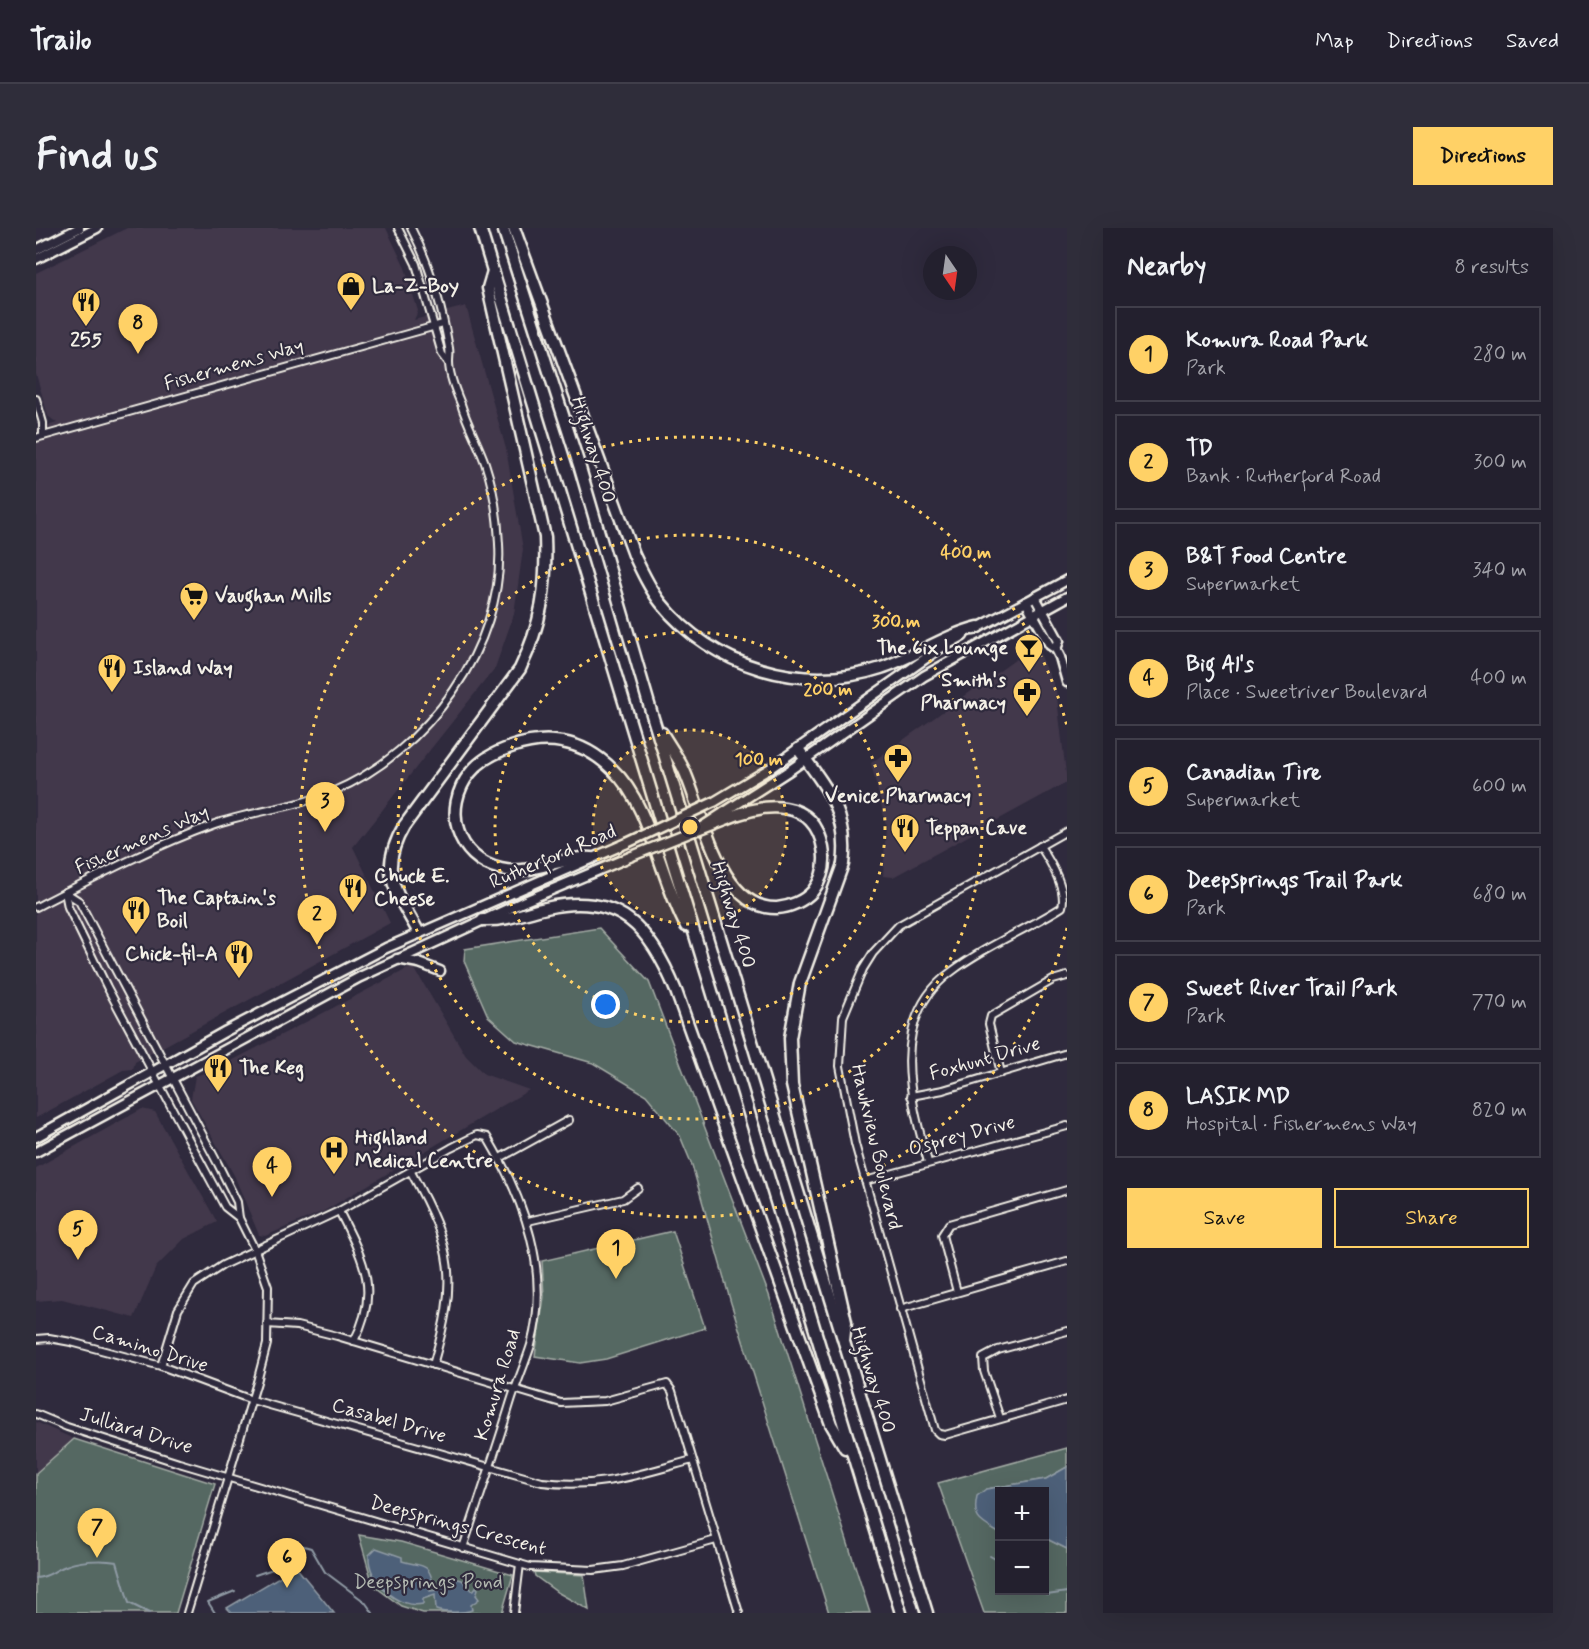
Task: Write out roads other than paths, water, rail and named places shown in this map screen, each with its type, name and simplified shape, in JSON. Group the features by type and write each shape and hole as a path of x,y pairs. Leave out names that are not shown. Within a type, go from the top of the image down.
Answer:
{"highway":[{"path":"480,228 595,599 696,943 901,1613"},
{"name":"Highway 400","path":"503,228 580,468 653,718 927,1613"},
{"path":"514,228 633,555 660,602 690,632 712,648 739,662 792,676 820,677 881,668 978,627"},
{"path":"419,933 391,876 391,851 404,826 520,669 537,626 545,586 545,537 488,288 493,271"},
{"path":"653,718 683,768 720,862 739,892 756,904 769,908 798,903 819,883 825,867 823,847 815,827 798,812 776,806 758,807 725,815 697,830"},
{"path":"591,858 575,857 527,869 503,870 481,862 463,846 456,827 455,807 460,787 471,771 507,748 534,742 561,741 592,753 614,771 630,790 678,911 696,943"},
{"path":"798,749 844,824 843,864 800,983 790,1038 792,1085 846,1322 844,1348"},
{"path":"483,920 505,921 564,905 601,907 633,922 655,945 680,1001 831,1424 855,1465"}],"main road":[{"path":"36,250 79,228"},
{"path":"36,259 97,228"},
{"name":"Rutherford Road","path":"36,1137 249,1019 419,933 627,843 714,802 798,749 939,649 1067,580"},
{"path":"1035,597 1059,641 1056,649"},
{"path":"725,815 924,676 1067,597"},
{"path":"1026,602 1050,645 1056,649 1067,682"},
{"name":"Rutherford Road","path":"36,1152 159,1083 397,959 483,920 697,830"},
{"path":"419,933 430,944"},
{"path":"397,959 419,963 440,971"}],"street":[{"name":"Fishermens Way","path":"398,228 416,264 442,354 449,363"},
{"name":"Fishermens Way","path":"36,907 185,836 220,823 331,793 364,777 399,752 441,706 482,644 494,606 500,544 486,465 462,410 449,363 450,351 429,271 411,228"},
{"name":"Fishermens Way","path":"39,437 443,324"},
{"path":"36,399 43,423 39,437"},
{"path":"36,428 39,437"},
{"name":"Hawkview Boulevard","path":"1000,1418 945,1435 939,1434 932,1422 855,1144 840,1066 843,1017 854,985 873,953 899,925 1067,831"},
{"path":"928,1162 908,1078 909,1045 918,1013 931,991 950,973 1062,907 1064,900 1059,885 1040,846"},
{"path":"65,892 79,901 237,1202 239,1218 255,1250 268,1287 267,1344 188,1613"},
{"path":"65,892 68,907 152,1071 225,1207 239,1218"},
{"path":"1001,1073 989,1024 991,1016 1053,980 1067,976"},
{"name":"Foxhunt Drive","path":"911,1096 943,1090 1067,1053"},
{"path":"500,1158 569,1120"},
{"name":"Osprey Drive","path":"865,1180 1067,1126"},
{"name":"Komura Road","path":"161,1366 177,1310 194,1284 255,1250 339,1211 477,1135 487,1137 500,1158 528,1221 537,1272 536,1311 531,1344 463,1548"},
{"path":"411,1172 440,1228 449,1272 450,1296 434,1365"},
{"path":"528,1221 622,1199 638,1188"},
{"path":"957,1292 942,1234 949,1224 1067,1190"},
{"path":"339,1211 365,1266 369,1285 363,1324 354,1341"},
{"path":"900,1309 1067,1261"},
{"path":"267,1324 297,1326 354,1341 561,1403 588,1404 667,1384 672,1391 739,1613"},
{"path":"1067,1331 998,1350 983,1358 984,1371 1000,1418 1067,1400"},
{"name":"Camino Drive","path":"36,1339 49,1338 71,1342 161,1366 252,1400"},
{"name":"Casabel Drive","path":"252,1400 491,1466 517,1476 571,1486 615,1482 692,1460"},
{"name":"Julliard Drive","path":"36,1414 67,1427 227,1476"},
{"name":"Deepsprings Crescent","path":"227,1476 463,1548 520,1564 561,1570 593,1570 623,1566 716,1540"},
{"path":"514,1613 520,1564"}],"water":[{"path":"1067,1467 1067,1549 1049,1540 1049,1487 998,1487 1046,1479"},
{"path":"995,1488 995,1531 977,1515 977,1496 986,1489"},
{"path":"376,1548 402,1557 402,1561 426,1568 433,1584 429,1586 430,1591 438,1590 441,1583 451,1577 462,1580 473,1591 476,1587 478,1589 476,1595 479,1599 471,1605 472,1610 444,1612 436,1610 435,1595 423,1599 423,1604 413,1605 394,1598 378,1583 373,1574 369,1555"},
{"path":"296,1567 334,1613 232,1613 227,1608"}],"waterway":[{"path":"255,1575 279,1567 281,1550 300,1545 311,1548 325,1572 365,1602 373,1613"},
{"path":"990,1556 995,1559"},
{"path":"36,1578 67,1565 82,1562 96,1560 117,1562 129,1603 149,1613"},
{"path":"215,1613 208,1602 235,1591"},
{"path":"1049,1595 1067,1592"}],"place":[{"name":"La-Z-Boy","path":"351,312"},
{"name":"255","path":"86,328"},
{"name":"LASIK MD","path":"138,354"},
{"name":"Vaughan Mills","path":"194,622"},
{"name":"The 6ix Lounge","path":"1029,674"},
{"name":"Island Way","path":"112,694"},
{"name":"Smith's Pharmacy","path":"1027,718"},
{"name":"Venice Pharmacy","path":"898,784"},
{"name":"B&T Food Centre","path":"325,832"},
{"name":"Teppan Cave","path":"905,854"},
{"name":"Chuck E. Cheese","path":"353,914"},
{"name":"The Captain's Boil","path":"136,936"},
{"name":"TD","path":"317,945"},
{"name":"Chick-fil-A","path":"239,980"},
{"name":"The Keg","path":"218,1094"},
{"name":"Highland Medical Centre","path":"334,1176"},
{"name":"Big Al's","path":"272,1197"},
{"name":"Canadian Tire","path":"78,1260"},
{"name":"Komura Road Park","path":"616,1279"},
{"name":"Sweet River Trail Park","path":"97,1558"},
{"name":"Deepsprings Trail Park","path":"287,1588"}],"park label":[{"name":"Deepsprings Pond","path":"428,1582"}]}
